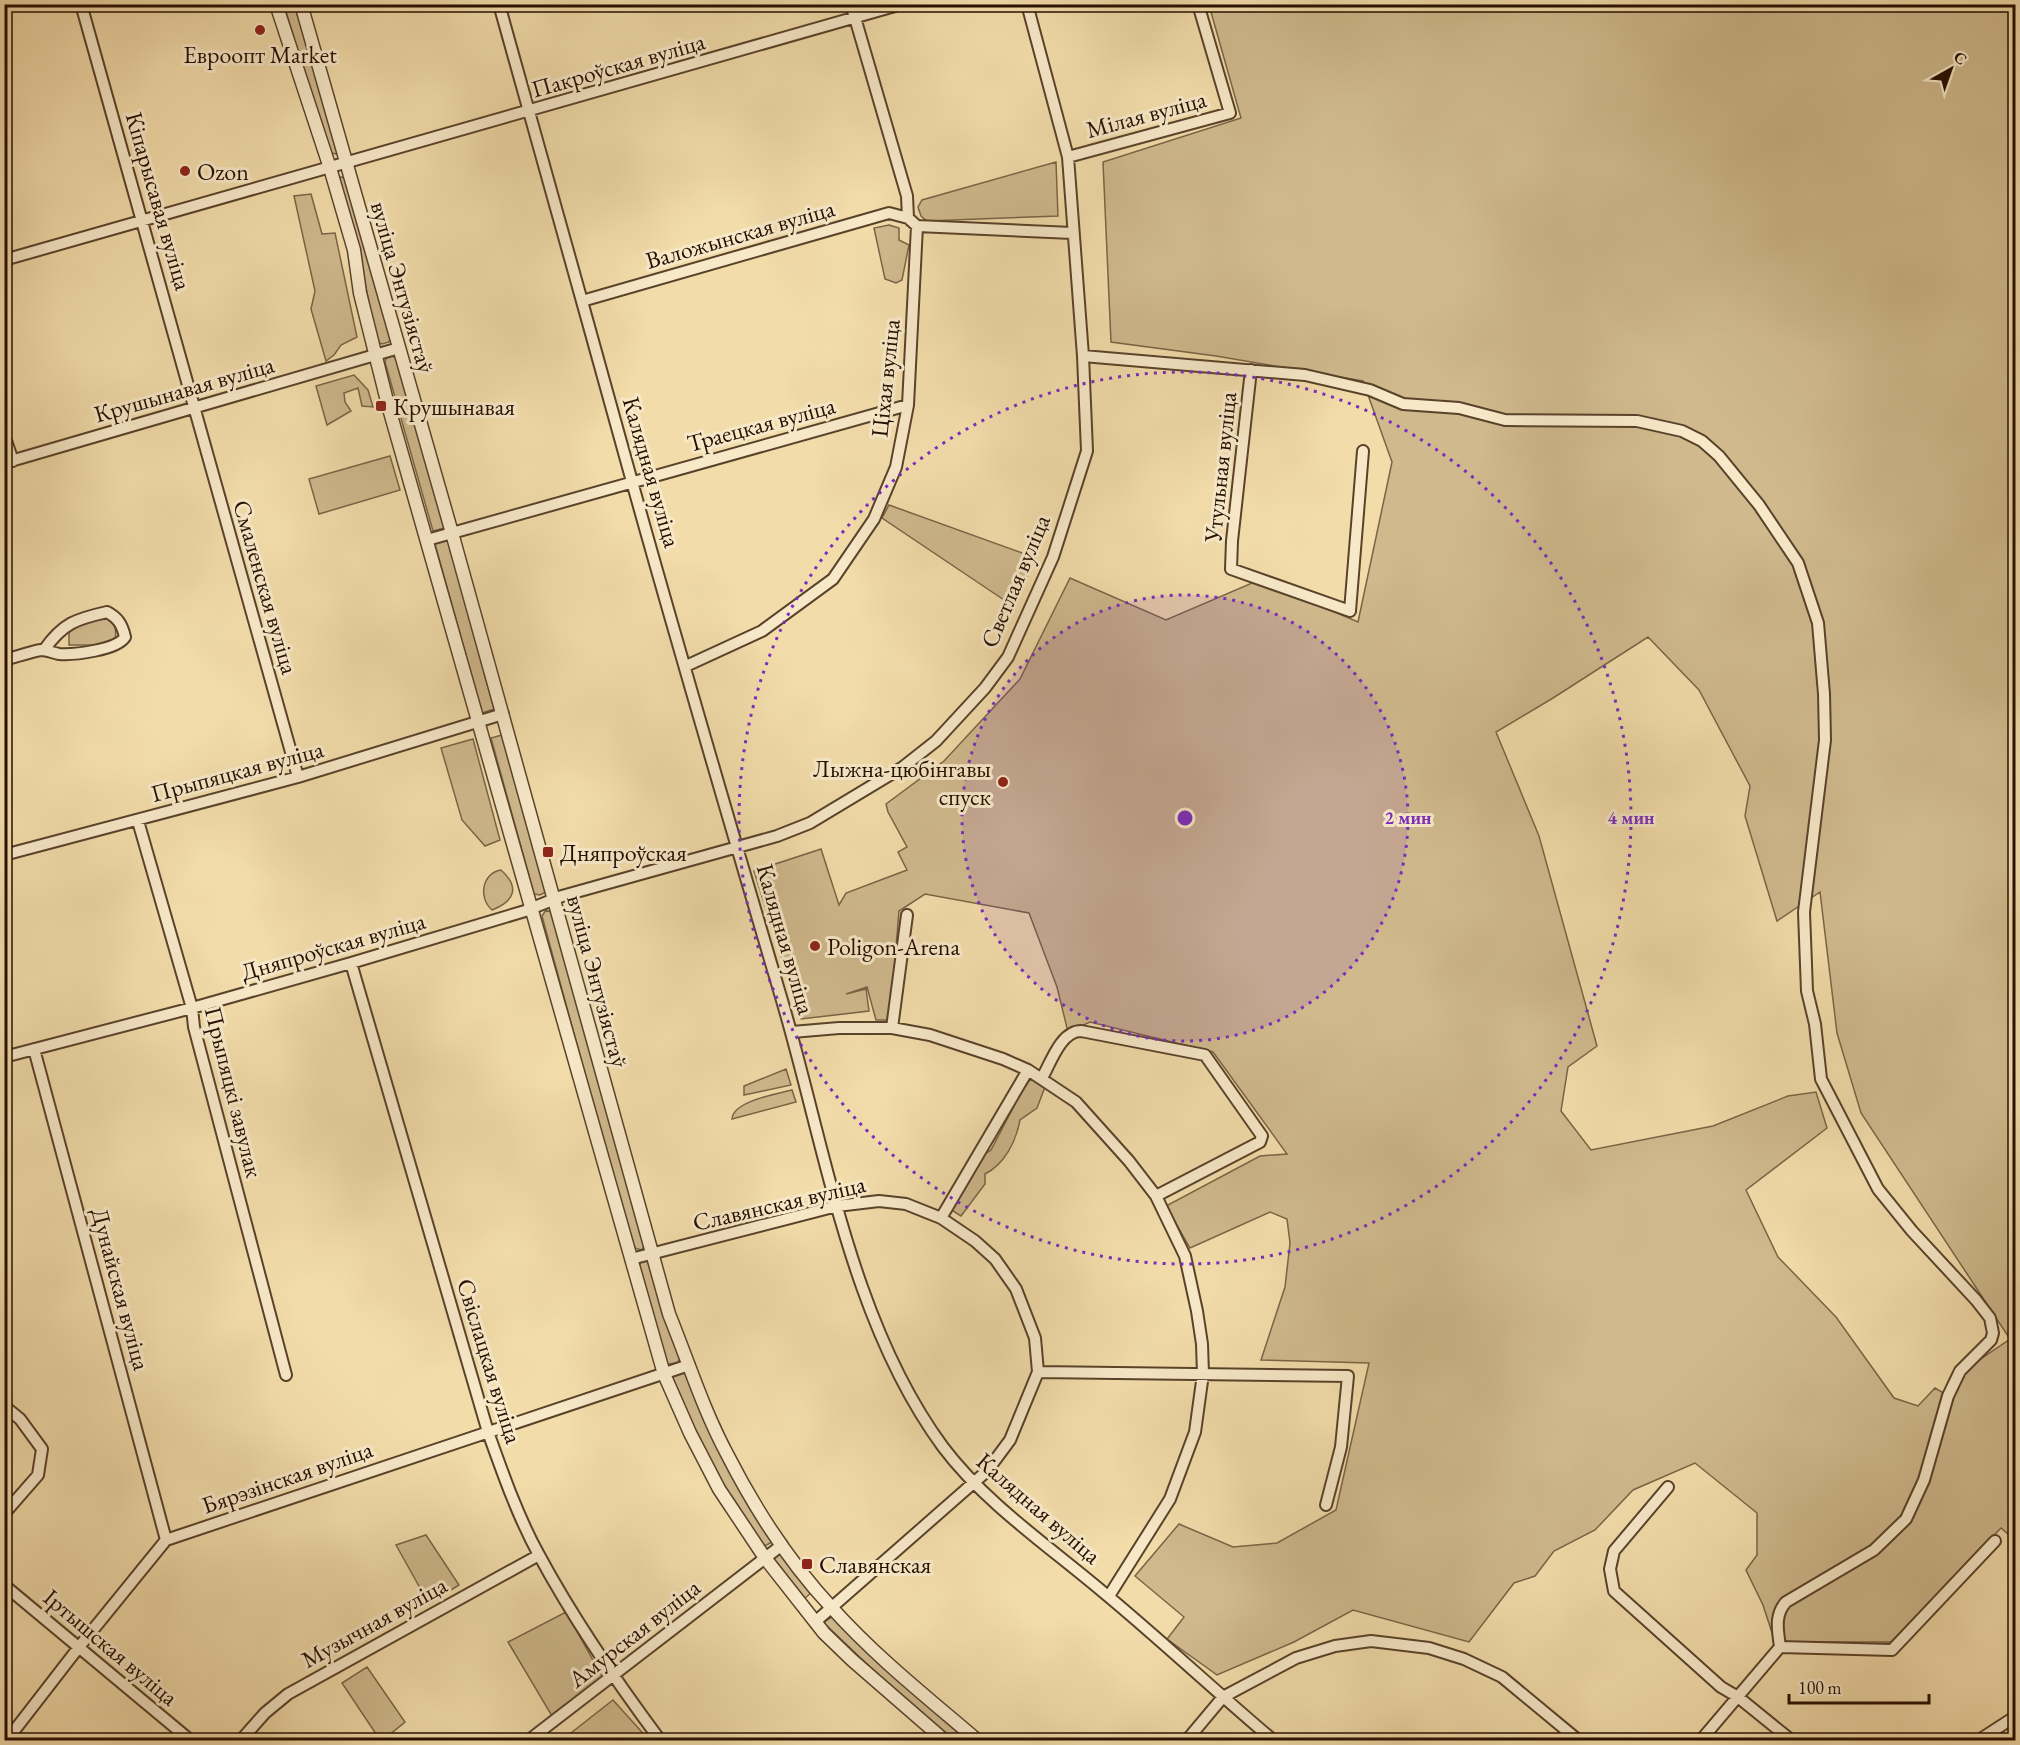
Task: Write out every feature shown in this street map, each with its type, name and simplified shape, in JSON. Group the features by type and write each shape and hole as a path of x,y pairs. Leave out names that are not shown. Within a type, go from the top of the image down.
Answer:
{"street":[{"name":"Кіпарысавая вуліца","path":"81,4 194,409"},
{"name":"вуліца Энтузіястаў","path":"276,4 330,168 354,250 360,293 390,414 480,722 664,1374 690,1433 719,1489 765,1558 815,1622 852,1660 944,1740"},
{"name":"вуліца Энтузіястаў","path":"301,4 503,714 611,1112 654,1254 669,1314 710,1419 727,1454 782,1545 831,1608 889,1665 977,1740"},
{"name":"Калядная вуліца","path":"500,4 631,481 792,1032 837,1206 872,1314 905,1387 941,1445 973,1484 1109,1596 1273,1740"},
{"path":"851,4 907,196 908,218 917,226 1072,233"},
{"name":"Пакроўская вуліца","path":"4,260 530,112 902,4"},
{"name":"Светлая вуліца","path":"554,900 777,836 810,823 903,767 936,741 985,688 1008,657 1053,557 1086,451 1083,356 1068,157 1027,4"},
{"name":"Мілая вуліца","path":"1068,157 1230,112 1198,4"},
{"name":"Валожынская вуліца","path":"582,301 889,213 908,218"},
{"name":"Ціхая вуліца","path":"686,666 762,631 833,579 874,519 896,467 908,405 917,226"},
{"name":"Крушынавая вуліца","path":"9,462 399,348"},
{"name":"Утульная вуліца","path":"1083,356 1305,375 1370,390 1403,404 1460,408 1506,420 1637,421 1682,431 1702,441 1719,456 1759,505 1798,563 1818,622 1824,693 1825,741 1804,912 1807,991 1815,1024 1821,1079 1878,1189 1912,1231 1976,1300 1990,1318 1993,1333 1991,1340 1960,1371 1948,1396 1924,1480 1906,1519 1874,1550 1786,1602 1779,1613 1777,1625 1780,1647"},
{"name":"Утульная вуліца","path":"1251,370 1232,541 1231,569 1350,611 1363,451"},
{"name":"Траецкая вуліца","path":"427,540 908,405"},
{"name":"Смаленская вуліца","path":"194,409 298,777"},
{"path":"4,435 9,462"},
{"path":"4,660 44,650 57,654 73,654 114,646 122,642 124,637 122,626 116,617 107,612 76,620 64,626 44,650"},
{"name":"Прыпяцкая вуліца","path":"4,855 298,777 503,714"},
{"name":"Прыпяцкі завулак","path":"138,820 192,1008 197,1039 286,1375"},
{"name":"Дняпроўская вуліца","path":"4,1057 192,1008 351,963 533,909 554,900"},
{"path":"892,1028 907,915"},
{"name":"Свіслацкая вуліца","path":"351,963 488,1432 510,1493 539,1555 612,1676 660,1740"},
{"path":"792,1032 838,1028 892,1028 930,1035 1003,1059 1028,1070 1076,1102 1129,1161 1156,1196 1185,1256 1197,1311 1202,1344 1203,1374 1195,1432 1170,1499 1109,1596"},
{"path":"1042,1078 1066,1036 1073,1031 1205,1055 1260,1130 1262,1136 1260,1142 1156,1196"},
{"name":"Дунайская вуліца","path":"34,1049 166,1540"},
{"path":"941,1218 1028,1070"},
{"name":"Славянская вуліца","path":"631,1259 837,1206 879,1201 906,1204 941,1218 975,1241 995,1259 1016,1289 1035,1338 1038,1372 1010,1440 987,1471 815,1622"},
{"name":"Бярэзінская вуліца","path":"166,1540 690,1365"},
{"path":"1038,1372 1348,1376 1341,1447 1326,1505"},
{"path":"4,1406 20,1419 42,1449 38,1475 4,1514"},
{"path":"1668,1487 1614,1551 1610,1569 1614,1591 1721,1687 1738,1697 1791,1740"},
{"path":"7,1740 166,1540"},
{"path":"1701,1740 1780,1647 1892,1650 1995,1540"},
{"name":"Амурская вуліца","path":"529,1740 782,1545"},
{"name":"Музычная вуліца","path":"241,1740 265,1713 288,1694 539,1555"},
{"name":"Іртышская вуліца","path":"4,1585 190,1740"},
{"path":"1187,1740 1223,1697 1296,1658 1335,1646 1371,1641 1429,1648 1464,1659 1502,1677 1578,1740"},
{"path":"1978,1740 2016,1716"}],"shaded area":[{"path":"284,5 295,5 336,154 331,153"},
{"path":"1209,5 2015,5 2015,1540 2001,1528 1891,1642 1775,1642 1763,1605 1746,1570 1757,1555 1757,1513 1695,1463 1633,1490 1595,1530 1554,1551 1535,1576 1514,1583 1469,1642 1353,1610 1294,1642 1217,1675 1167,1639 1184,1617 1135,1576 1179,1524 1233,1547 1277,1543 1336,1510 1369,1363 1261,1360 1285,1287 1290,1243 1287,1219 1270,1212 1190,1248 1166,1206 1260,1156 1287,1154 1213,1052 1090,1022 1068,1032 1057,987 1029,913 925,894 899,911 890,1020 876,1020 867,987 846,994 866,989 869,1011 801,1019 754,871 821,849 839,905 846,893 907,870 898,852 907,847 886,804 944,761 1020,679 1070,578 1166,620 1259,580 1358,622 1392,462 1363,381 1216,356 1111,342 1103,162 1241,118","holes":["1648,637 1699,690 1750,786 1745,816 1777,921 1820,892 1837,1033 1861,1113 2010,1339 1969,1367 1952,1398 1935,1388 1918,1406 1894,1398 1836,1317 1778,1257 1746,1190 1827,1128 1816,1092 1788,1096 1713,1126 1591,1150 1561,1111 1568,1067 1597,1046 1539,836 1496,732"]},
{"path":"1056,162 1058,216 927,221 921,216 918,207 922,200"},
{"path":"345,178 390,338 389,342 382,344 376,340 362,266 339,179"},
{"path":"311,194 322,234 335,233 357,337 341,345 326,361 311,309 315,291 294,196"},
{"path":"889,225 899,228 899,240 909,245 902,280 896,283 885,279 874,228"},
{"path":"392,355 397,360 444,528 433,531 385,362 387,356"},
{"path":"354,375 368,390 373,407 362,406 358,388 344,393 345,402 351,411 327,425 316,386"},
{"path":"390,456 400,490 319,514 309,479"},
{"path":"889,505 1036,558 1013,606 882,518"},
{"path":"448,541 494,709 482,713 435,544"},
{"path":"108,617 115,627 115,640 97,645 69,645 69,630 93,618"},
{"path":"502,735 546,892 540,895 534,894 491,738"},
{"path":"473,739 500,840 485,846 462,820 441,748"},
{"path":"501,870 511,882 512,893 506,902 492,910 485,899 484,887 490,876"},
{"path":"546,910 553,913 646,1245 641,1250 632,1247 542,916"},
{"path":"786,1069 791,1085 744,1095 744,1086"},
{"path":"1030,1080 1038,1081 1045,1087 1037,1108 1020,1120 1016,1136 1004,1158 985,1174 985,1184 961,1216 953,1211 953,1204 983,1155 991,1150 1024,1087"},
{"path":"792,1090 796,1102 732,1119 734,1113 747,1103"},
{"path":"647,1260 680,1359 677,1363 667,1364 639,1266 641,1262"},
{"path":"685,1371 703,1419 739,1487 772,1542 763,1547 728,1495 693,1425 672,1376"},
{"path":"426,1535 459,1585 429,1604 396,1545"},
{"path":"778,1553 812,1592 803,1600 772,1557"},
{"path":"566,1612 603,1678 552,1716 508,1642"},
{"path":"832,1617 911,1692 968,1740 952,1740 905,1700 825,1624 825,1621"},
{"path":"367,1667 405,1722 383,1740 380,1740 342,1683"},
{"path":"613,1700 649,1740 562,1740"}],"place":[{"name":"Евроопт Market","path":"260,30"},
{"name":"Ozon","path":"185,171"},
{"name":"Крушынавая","path":"381,406"},
{"name":"Лыжна-цюбінгавы спуск","path":"1003,782"},
{"name":"Дняпроўская","path":"548,852"},
{"name":"Poligon-Arena","path":"815,946"},
{"name":"Славянская","path":"807,1564"}]}
